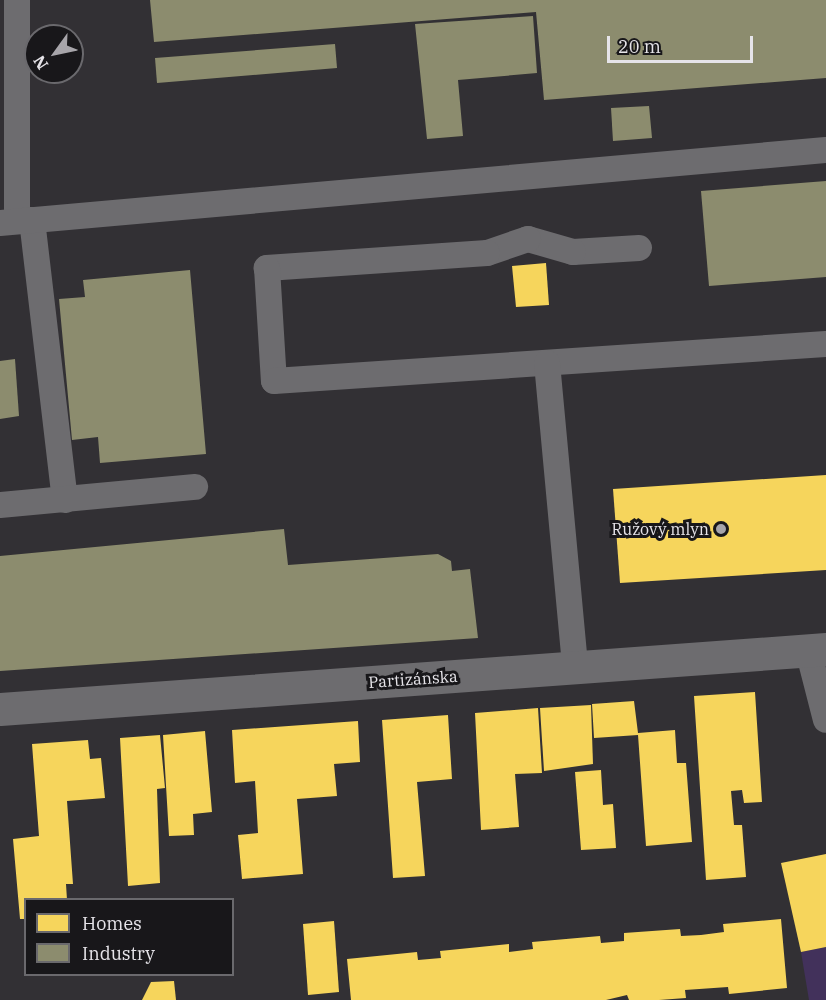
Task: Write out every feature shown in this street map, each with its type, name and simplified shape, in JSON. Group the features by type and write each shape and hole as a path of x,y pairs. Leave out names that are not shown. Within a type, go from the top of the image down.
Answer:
{"street":[{"name":"Partizánska","path":"0,709 817,650"}],"lane":[{"path":"17,0 16,221 65,500"},
{"path":"16,221 826,150"},
{"path":"639,248 573,252 528,239 487,253 267,268 274,381 826,344"},
{"path":"547,363 575,667"},
{"path":"0,505 195,487"},
{"path":"817,650 826,720"}],"shaded area":[{"path":"826,947 826,1000 809,1000 801,952"}],"building: Homes":[{"path":"546,263 549,305 516,307 512,266"},
{"name":"Ružový mlyn","path":"826,475 826,570 620,583 613,489"},
{"path":"755,692 762,802 744,803 742,790 731,791 734,825 742,825 746,877 706,880 694,696"},
{"path":"634,701 638,733 675,730 677,763 686,763 692,842 646,846 638,735 594,738 592,704"},
{"path":"591,705 593,764 544,771 540,708"},
{"path":"538,708 542,773 515,774 519,827 481,830 475,713"},
{"path":"448,715 452,779 417,782 425,876 393,878 382,720"},
{"path":"358,721 360,762 334,764 337,796 297,799 303,874 242,879 238,835 258,833 255,781 235,783 232,730"},
{"path":"205,731 212,812 193,814 194,835 169,836 163,735"},
{"path":"160,735 165,788 157,789 160,883 128,886 120,738"},
{"path":"88,740 90,759 101,758 105,798 67,801 73,884 66,884 67,898 24,898 24,919 20,919 13,839 39,836 32,744"},
{"path":"601,770 603,805 613,804 616,848 581,850 575,772"},
{"path":"826,854 826,947 801,952 781,863"},
{"path":"781,919 787,988 729,994 728,987 685,990 686,998 659,1000 629,1000 627,995 606,1000 351,1000 347,959 417,952 418,960 441,958 440,951 509,944 509,952 533,949 532,942 600,936 601,943 624,941 624,933 680,929 681,936 701,935 724,932 723,924"},
{"path":"334,921 339,992 308,995 303,924"},
{"path":"174,981 176,1000 142,1000 151,982"}],"building: Industry":[{"path":"150,0 826,0 826,78 544,100 536,12 154,42"},
{"path":"533,16 537,73 458,80 463,136 427,139 415,24"},
{"path":"335,44 337,68 157,83 155,58"},
{"path":"649,106 652,138 613,141 611,108"},
{"path":"826,181 826,277 709,286 701,191"},
{"path":"190,270 206,454 100,463 98,437 72,440 59,299 85,297 83,280"},
{"path":"15,359 19,416 0,419 0,361"},
{"path":"284,529 288,565 438,554 451,561 452,571 470,569 478,638 0,671 0,556"}],"place":[{"name":"Ružový mlyn","path":"721,529"}]}
